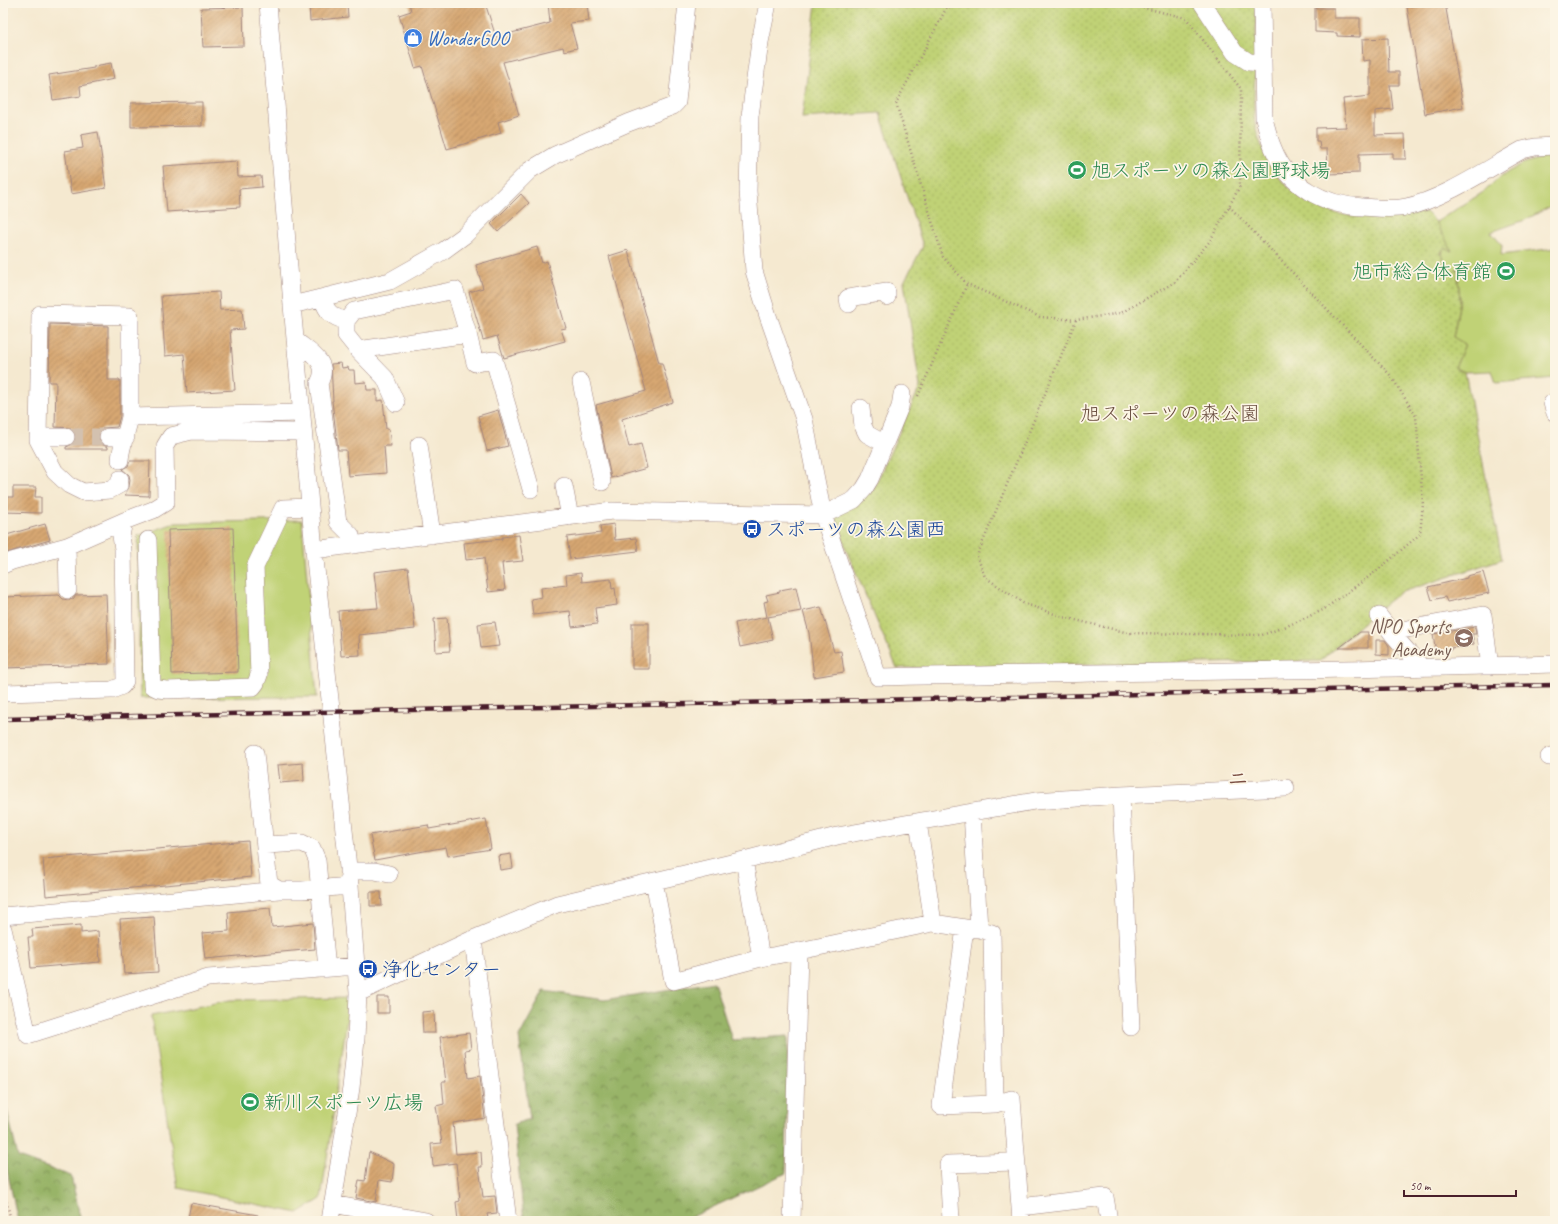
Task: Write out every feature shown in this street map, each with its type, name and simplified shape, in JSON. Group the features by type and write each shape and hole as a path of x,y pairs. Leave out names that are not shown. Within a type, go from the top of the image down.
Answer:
{"street":[{"path":"268,3 303,432 349,879 358,993 356,1039 351,1088 330,1221"},
{"path":"292,305 390,282 443,251 465,235 530,170 555,155 628,123 674,106 676,102 687,3"},
{"path":"768,3 760,42 750,116 748,191 754,271 804,419 823,515 878,677 1266,669 1422,668 1555,664"},
{"path":"1202,3 1235,53 1249,62 1263,63"},
{"path":"1262,3 1264,119 1273,149 1281,165 1304,189 1320,198 1336,204 1382,209 1406,207 1447,192 1522,150 1536,147 1555,146"},
{"path":"396,403 385,378 346,335 346,321 354,311 455,290 468,334 474,363 494,360 531,489"},
{"path":"849,304 848,298 887,292 887,297"},
{"path":"322,298 327,312 346,321"},
{"path":"120,460 121,448 126,437 130,417 130,316 40,314 38,440 55,472 69,485 84,492 110,490 119,485 120,479"},
{"path":"358,350 468,334"},
{"path":"295,340 321,362 324,370 320,383 339,498 338,522 351,535"},
{"path":"581,382 602,482"},
{"path":"314,550 612,512 823,515 854,500 864,489 870,479 900,407 902,394"},
{"path":"1555,402 1552,403 1555,413"},
{"path":"861,408 863,426 867,434 885,444"},
{"path":"130,417 302,413"},
{"path":"3,566 12,561 67,546 153,510 166,502 165,446 171,436 192,431 303,432"},
{"path":"38,437 66,437"},
{"path":"108,437 126,437"},
{"path":"419,445 432,535"},
{"path":"564,486 570,517"},
{"path":"148,540 152,686 158,689 167,690 253,687 259,675 255,567 283,508 339,498"},
{"path":"3,693 112,690 122,686 125,681 121,536 124,521"},
{"path":"67,546 68,590"},
{"path":"1392,632 1483,615 1490,666"},
{"path":"1380,616 1422,668"},
{"path":"255,754 269,884 279,890"},
{"path":"358,993 473,939 557,904 744,860 837,836 1035,801 1122,795 1286,788"},
{"path":"1122,795 1131,1027"},
{"path":"972,812 972,928 941,1106 995,1104 1012,1099 1020,1214 1105,1197 1108,1221"},
{"path":"918,822 933,923"},
{"path":"265,845 302,843 312,848 317,860 327,969"},
{"path":"744,860 761,958"},
{"path":"3,916 279,890 319,889 375,870 390,874"},
{"path":"654,881 674,981 761,958 933,923 972,928 992,933 995,1104"},
{"path":"3,929 28,1035 208,978 356,966"},
{"path":"473,939 508,1221"},
{"path":"792,1221 799,951"},
{"path":"951,1221 948,1164 1016,1162"},
{"path":"332,1204 426,1221"}],"path":[{"path":"1070,3 947,7 896,103 943,257 967,284 1040,317 1076,320 1121,313 1175,282 1210,241 1240,186 1241,89 1186,18 1124,3"},
{"path":"1076,320 977,556 985,577 1023,603 1063,616 1129,633 1262,635 1323,610 1378,570 1420,534 1423,504 1416,416 1392,376 1229,206"},
{"path":"3,1186 11,1221"}],"green space":[{"name":"旭スポーツの森公園","path":"816,3 1256,3 1254,115 1257,133 1263,150 1283,181 1299,197 1317,207 1337,214 1358,217 1380,217 1426,212 1436,222 1452,251 1444,248 1441,253 1446,269 1452,273 1457,268 1460,300 1453,337 1465,344 1455,368 1465,372 1502,559 1399,593 1369,617 1320,661 897,668 847,552 835,515 873,490 920,387 904,282 923,246 880,113 802,118"},
{"name":"旭市総合体育館","path":"1546,156 1555,173 1555,204 1525,220 1491,232 1502,245 1501,255 1555,248 1555,378 1496,383 1492,371 1465,372 1455,368 1465,344 1453,338 1460,300 1457,268 1452,273 1443,262 1442,255 1444,248 1451,250 1436,222 1485,191 1494,182 1508,172 1522,164"},
{"path":"302,520 317,697 140,698 138,536 175,523"},
{"path":"714,982 732,1040 788,1036 786,1173 683,1221 524,1221 514,1124 530,1119 519,1037 544,991 604,1000"},
{"name":"新川スポーツ広場","path":"350,998 321,1199 298,1213 178,1188 151,1016 230,1000"},
{"path":"3,1093 18,1157 71,1176 81,1221 18,1221 3,1151"}],"building":[{"path":"309,3 347,3 348,17 310,21"},
{"path":"409,3 485,3 496,37 550,23 548,3 587,3 589,21 570,23 577,48 564,51 563,47 503,62 519,115 498,122 501,133 447,149 422,66 415,68 399,15 411,11"},
{"path":"1428,3 1445,3 1463,107 1425,114 1407,7"},
{"path":"243,7 244,46 203,47 201,8"},
{"path":"1315,8 1334,8 1334,18 1360,18 1360,37 1337,36 1337,33 1315,32"},
{"path":"1388,38 1389,72 1399,72 1399,85 1390,85 1393,109 1375,111 1375,135 1405,134 1406,159 1393,159 1393,153 1359,154 1359,173 1328,174 1327,149 1320,149 1319,141 1316,141 1316,128 1346,127 1343,99 1370,96 1370,60 1363,61 1362,39"},
{"path":"111,63 114,79 80,86 81,96 53,100 49,75 94,68 94,66"},
{"path":"202,102 202,126 131,127 131,103"},
{"path":"98,132 106,188 71,194 65,151 83,148 81,135"},
{"path":"237,161 238,177 261,176 262,187 239,189 240,207 167,212 163,166"},
{"path":"521,194 529,203 498,232 491,224"},
{"path":"537,247 542,263 547,261 566,328 561,329 565,341 504,358 497,336 483,340 469,292 483,288 476,265"},
{"path":"628,250 659,363 662,363 673,402 622,419 629,447 641,444 647,468 611,478 596,405 646,391 609,256"},
{"path":"219,292 220,310 242,309 244,329 230,330 235,390 187,393 184,354 165,356 161,296"},
{"path":"50,324 108,326 108,380 120,380 120,416 117,427 103,428 99,432 99,442 108,447 108,449 66,449 66,447 75,442 75,432 71,428 55,427 56,382 49,382"},
{"path":"341,363 342,368 348,367 349,370 354,370 355,383 366,382 367,390 377,390 377,401 383,400 386,429 389,429 391,446 384,446 386,473 348,476 346,450 338,450 332,401 331,364"},
{"path":"498,410 508,446 487,451 478,416"},
{"path":"130,461 150,461 149,496 125,495 129,487 130,480 129,475 122,469 128,466"},
{"path":"13,487 36,487 35,497 41,497 41,513 3,512 3,497 13,497"},
{"path":"45,524 50,540 3,554 3,536"},
{"path":"614,524 615,540 636,538 638,551 570,559 567,537 601,533 600,526"},
{"path":"233,528 238,672 172,674 168,530"},
{"path":"519,535 523,561 502,563 505,590 488,592 484,558 466,560 464,543 502,539 502,537"},
{"path":"408,568 415,629 359,635 360,655 341,656 338,611 378,608 374,572"},
{"path":"1483,572 1489,593 1447,602 1445,597 1432,600 1428,587 1467,578 1467,576"},
{"path":"581,573 582,582 611,579 612,589 615,588 617,605 595,608 597,624 572,627 570,611 533,615 531,599 542,597 541,588 567,585 566,575"},
{"path":"796,587 801,611 768,617 773,640 740,647 735,623 767,617 764,602 768,601 766,595 780,592 780,590"},
{"path":"106,594 109,664 3,668 3,597 59,595 63,599 68,600 73,599 76,595"},
{"path":"821,607 834,652 841,651 844,672 814,677 809,633 803,611"},
{"path":"447,618 450,651 436,652 434,619"},
{"path":"495,622 499,646 481,648 478,624"},
{"path":"632,623 649,623 649,669 632,669"},
{"path":"1475,627 1476,634 1472,634 1474,644 1451,648 1451,650 1436,653 1433,634"},
{"path":"1360,632 1368,632 1368,648 1339,648"},
{"path":"1376,640 1385,640 1389,646 1389,655 1376,654"},
{"path":"303,763 304,781 280,783 278,765"},
{"path":"486,819 491,849 448,856 446,847 375,860 370,835 428,825 429,829"},
{"path":"248,841 251,877 46,896 43,859"},
{"path":"511,854 513,868 500,870 498,856"},
{"path":"370,892 381,892 382,906 370,906"},
{"path":"270,908 272,927 313,923 315,949 205,959 202,933 229,931 228,912"},
{"path":"154,917 158,972 124,974 120,919"},
{"path":"81,925 81,933 98,931 100,962 31,968 28,937 33,937 32,929"},
{"path":"377,997 389,997 389,1013 377,1013"},
{"path":"434,1011 435,1033 423,1033 422,1012"},
{"path":"469,1033 471,1049 465,1050 468,1078 480,1076 485,1118 453,1123 456,1154 481,1152 482,1167 479,1167 483,1197 495,1196 497,1213 487,1214 488,1218 458,1221 456,1202 460,1201 456,1163 433,1166 431,1144 442,1143 436,1106 444,1104 442,1082 446,1082 440,1037"},
{"path":"369,1152 394,1164 392,1182 379,1180 376,1202 356,1198 359,1180 365,1181"},
{"path":"191,1203 258,1215 258,1221 207,1221 188,1218"}],"tunnel":[{"path":"66,437 108,437"}],"railway":[{"path":"3,719 1555,685"}],"place":[{"name":"WonderGOO","path":"413,38"},
{"name":"旭スポーツの森公園野球場","path":"1077,170"},
{"name":"旭市総合体育館","path":"1506,271"},
{"name":"スポーツの森公園西","path":"752,529"},
{"name":"NPO Sports Academy","path":"1464,638"},
{"name":"浄化センター","path":"368,969"},
{"name":"新川スポーツ広場","path":"250,1102"}],"district":[{"name":"ニ","path":"1238,779"}]}
